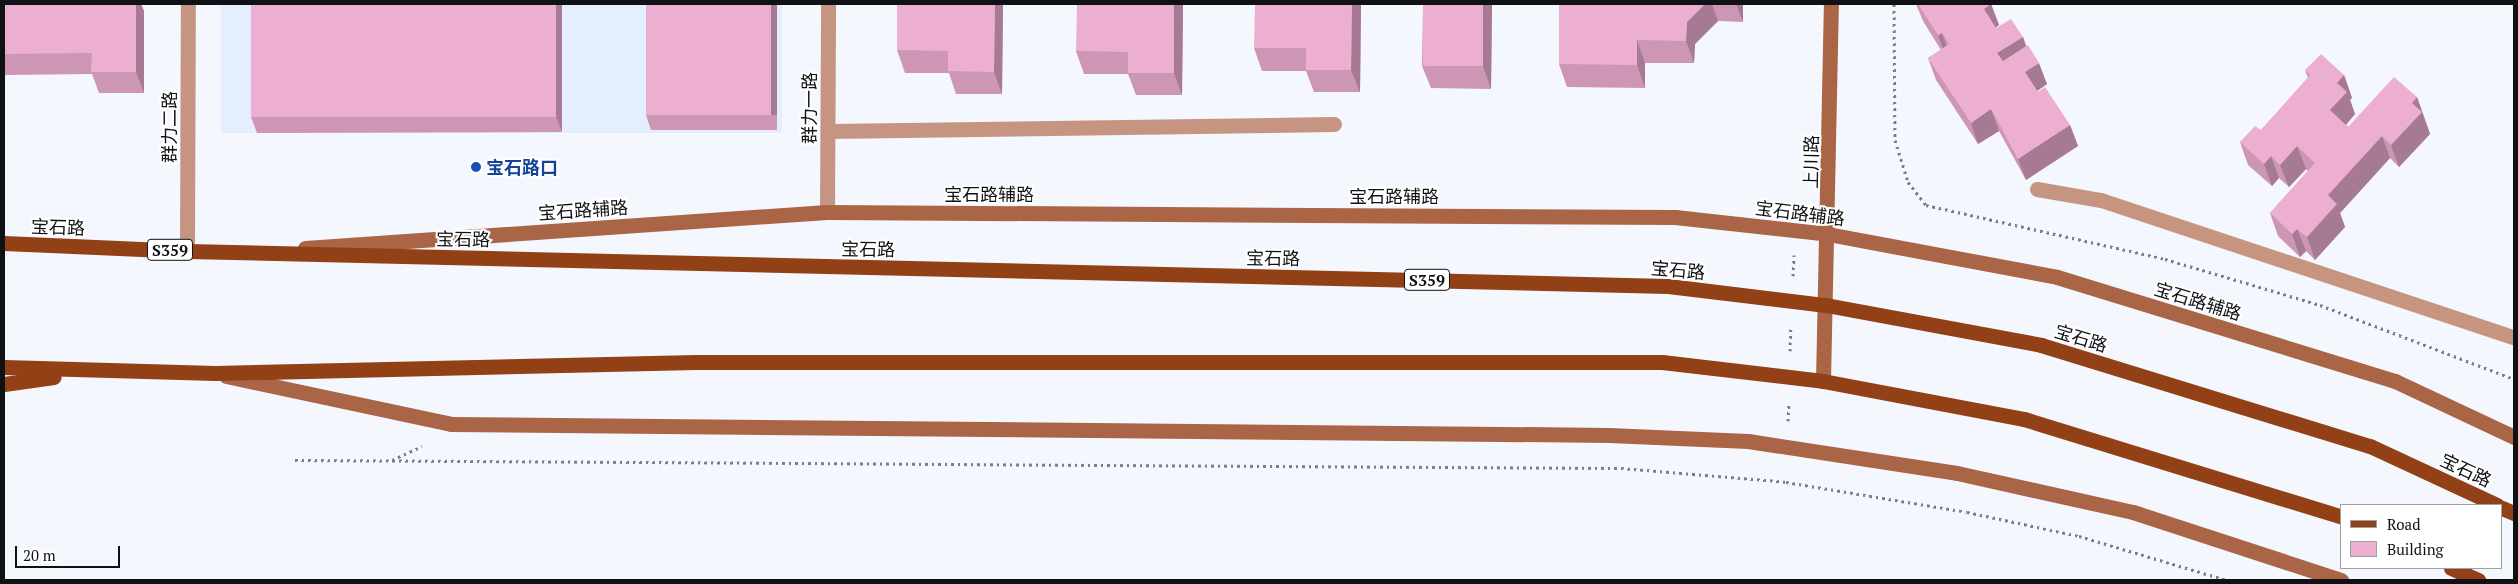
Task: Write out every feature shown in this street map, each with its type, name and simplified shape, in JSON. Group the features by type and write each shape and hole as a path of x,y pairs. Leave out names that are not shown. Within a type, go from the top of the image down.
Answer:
{"main road":[{"name":"上川路","path":"1823,381 1828,234 1831,4"},
{"name":"宝石路辅路","path":"241,252 827,212 1675,217 1828,234 2057,277 2395,381 2514,437"},
{"name":"宝石路","path":"7,242 187,251 1668,286 1826,305 2041,345 2370,446 2495,504"},
{"path":"4,367 87,372 215,373 696,362 1662,362 1823,381 2024,419 2340,516"},
{"path":"4,384 87,372"},
{"path":"215,373 450,424 1610,435 1748,441 1957,473 2133,512 2341,580"},
{"path":"2453,569 2478,580"}],"street":[{"name":"群力二路","path":"187,251 188,4"},
{"name":"群力一路","path":"827,212 828,4"},
{"path":"828,131 1334,124"},
{"path":"2037,189 2110,203 2514,337"}],"path":[{"path":"391,461 426,445"},
{"path":"295,460 1621,468 1786,482 1967,512 2079,536 2227,580"}],"shaded area":[{"path":"221,4 782,4 782,133 221,133"}],"building":[{"path":"4,4 136,4 136,72 91,72 92,53 4,54"},
{"path":"251,4 556,4 556,117 251,117"},
{"path":"646,4 771,4 771,115 646,115"},
{"path":"897,4 995,4 994,72 948,71 948,51 897,50"},
{"path":"1077,4 1174,4 1174,73 1128,73 1128,52 1076,51"},
{"path":"1255,4 1352,4 1351,70 1306,70 1306,48 1254,48"},
{"path":"1423,4 1483,4 1483,66 1423,66"},
{"path":"1559,4 1705,4 1687,22 1686,41 1637,40 1637,65 1559,64"},
{"path":"1918,4 1991,4 1984,9 1996,28 2011,19 2023,37 1997,53 2003,61 2028,45 2039,63 2025,72 2038,92 2045,87 2070,125 2018,159 1991,109 1971,123 1928,58 1949,44 1942,33 1938,35"},
{"path":"2321,54 2344,75 2337,83 2347,92 2330,110 2348,127 2394,77 2417,97 2412,103 2422,112 2391,145 2382,136 2328,195 2337,204 2307,237 2297,229 2292,234 2270,213 2315,163 2297,146 2280,165 2271,156 2264,164 2240,142 2255,126 2261,130 2310,75 2305,70"}],"place":[{"name":"宝石路口","path":"476,167"}]}
